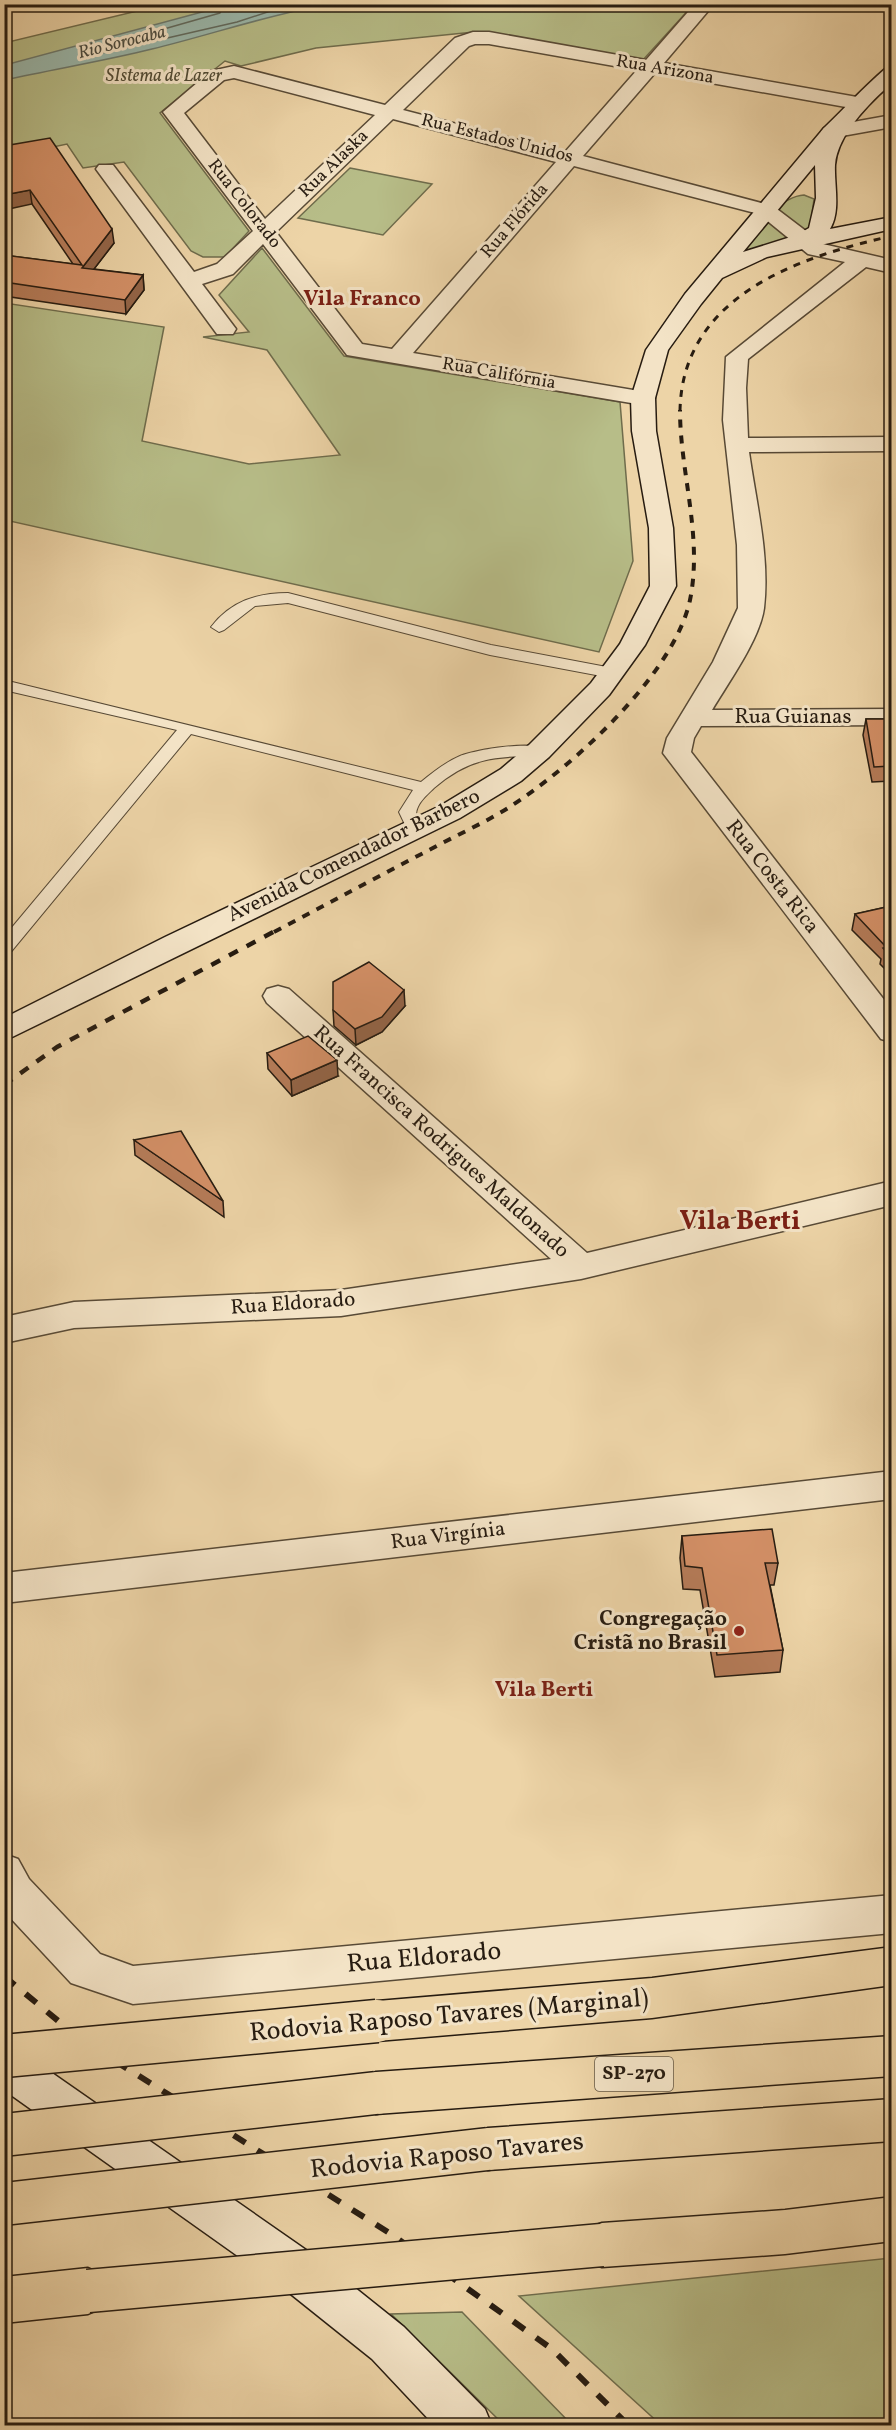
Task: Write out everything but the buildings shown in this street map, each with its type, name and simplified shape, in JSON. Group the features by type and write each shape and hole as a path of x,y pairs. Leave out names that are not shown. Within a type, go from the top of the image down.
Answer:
{"highway":[{"name":"Rodovia Raposo Tavares (Marginal)","path":"4,2056 652,1998 891,1966"},
{"path":"652,1998 891,1987"},
{"name":"SP-270","path":"4,2135 376,2093 891,2056"},
{"name":"Rodovia Raposo Tavares","path":"4,2204 488,2149 891,2120"},
{"path":"4,2301 88,2291 602,2245 784,2232 891,2219"}],"street":[{"name":"Rua Flórida","path":"397,357 705,4"},
{"name":"Rua Arizona","path":"473,38 489,38 650,67 844,121"},
{"name":"Rua Alaska","path":"189,281 225,269 462,42 473,38"},
{"name":"Rua Estados Unidos","path":"226,72 570,158 773,202"},
{"name":"Rua Colorado","path":"226,72 218,75 173,112 355,350"},
{"name":"Avenida Comendador Barbero","path":"4,1031 176,944 450,812 511,775 539,751 600,689 632,645 663,586 661,528 644,431 643,398 657,350 710,278 773,202 844,121 891,73"},
{"name":"Avenida Comendador Barbero","path":"710,278 759,252 805,240 817,232 823,223 826,202 825,163 829,149 844,121"},
{"path":"844,121 891,121"},
{"path":"106,169 225,329"},
{"path":"826,202 806,193 773,202 805,240 816,249 891,267"},
{"path":"805,240 891,223"},
{"name":"Rua Costa Rica","path":"862,259 737,357 732,391 736,445 750,557 751,610 733,648 694,718 678,739 677,753 891,1032"},
{"name":"Rua Califórnia","path":"355,350 643,398"},
{"path":"736,445 891,444"},
{"name":"Rua Guianas","path":"694,718 891,717"},
{"name":"Rua Francisca Rodrigues Maldonado","path":"278,996 581,1267 891,1193"},
{"name":"Rua Eldorado","path":"4,1330 74,1315 341,1303 581,1267"},
{"name":"Rua Virgínia","path":"4,1588 891,1485"},
{"name":"Rua Eldorado","path":"4,1872 14,1892 86,1969 133,1985 891,1914"},
{"path":"4,2064 303,2275 388,2343 468,2426"}],"lane":[{"path":"219,627 247,602 266,597 288,598 490,650 612,673"},
{"path":"4,685 187,728 423,788"},
{"path":"4,949 187,728"},
{"path":"415,829 407,814 409,805 423,788 467,758 507,751 539,751"}],"green space":[{"name":"SIstema de Lazer","path":"162,5 693,5 642,61 474,32 316,48 241,66 225,61 160,113 249,231 225,257 203,257 191,251 124,162 83,168 67,144 5,157 4,43"},
{"path":"350,168 432,184 383,235 298,218"},
{"path":"804,195 814,199 810,228 802,236 727,262 773,211 794,197"},
{"path":"262,248 344,356 620,402 633,561 599,652 5,520 5,303 164,327 142,441 249,464 340,455 267,350 203,337 249,332 219,295"},
{"path":"891,2258 891,2425 661,2425 519,2296"},
{"path":"462,2312 572,2425 504,2425 391,2314"}],"water":[{"name":"Rio Sorocaba","path":"228,5 325,5 282,14 174,44 5,80 5,65"}],"railway":[{"path":"680,411 686,371 701,338 723,311 751,288 784,270 819,256 892,236"},
{"path":"274,932 508,808 561,769 589,744 642,688 664,659 680,629 690,600 693,576 693,528 683,457 680,411"},
{"path":"4,1085 57,1047 277,930"},
{"path":"4,1976 80,2039 391,2234 552,2349 629,2426"}],"place":[{"name":"Congregação Cristã no Brasil","path":"739,1631"}],"district":[{"name":"Vila Franco","path":"362,299"},
{"name":"Vila Berti","path":"740,1222"},
{"name":"Vila Berti","path":"544,1690"}]}
